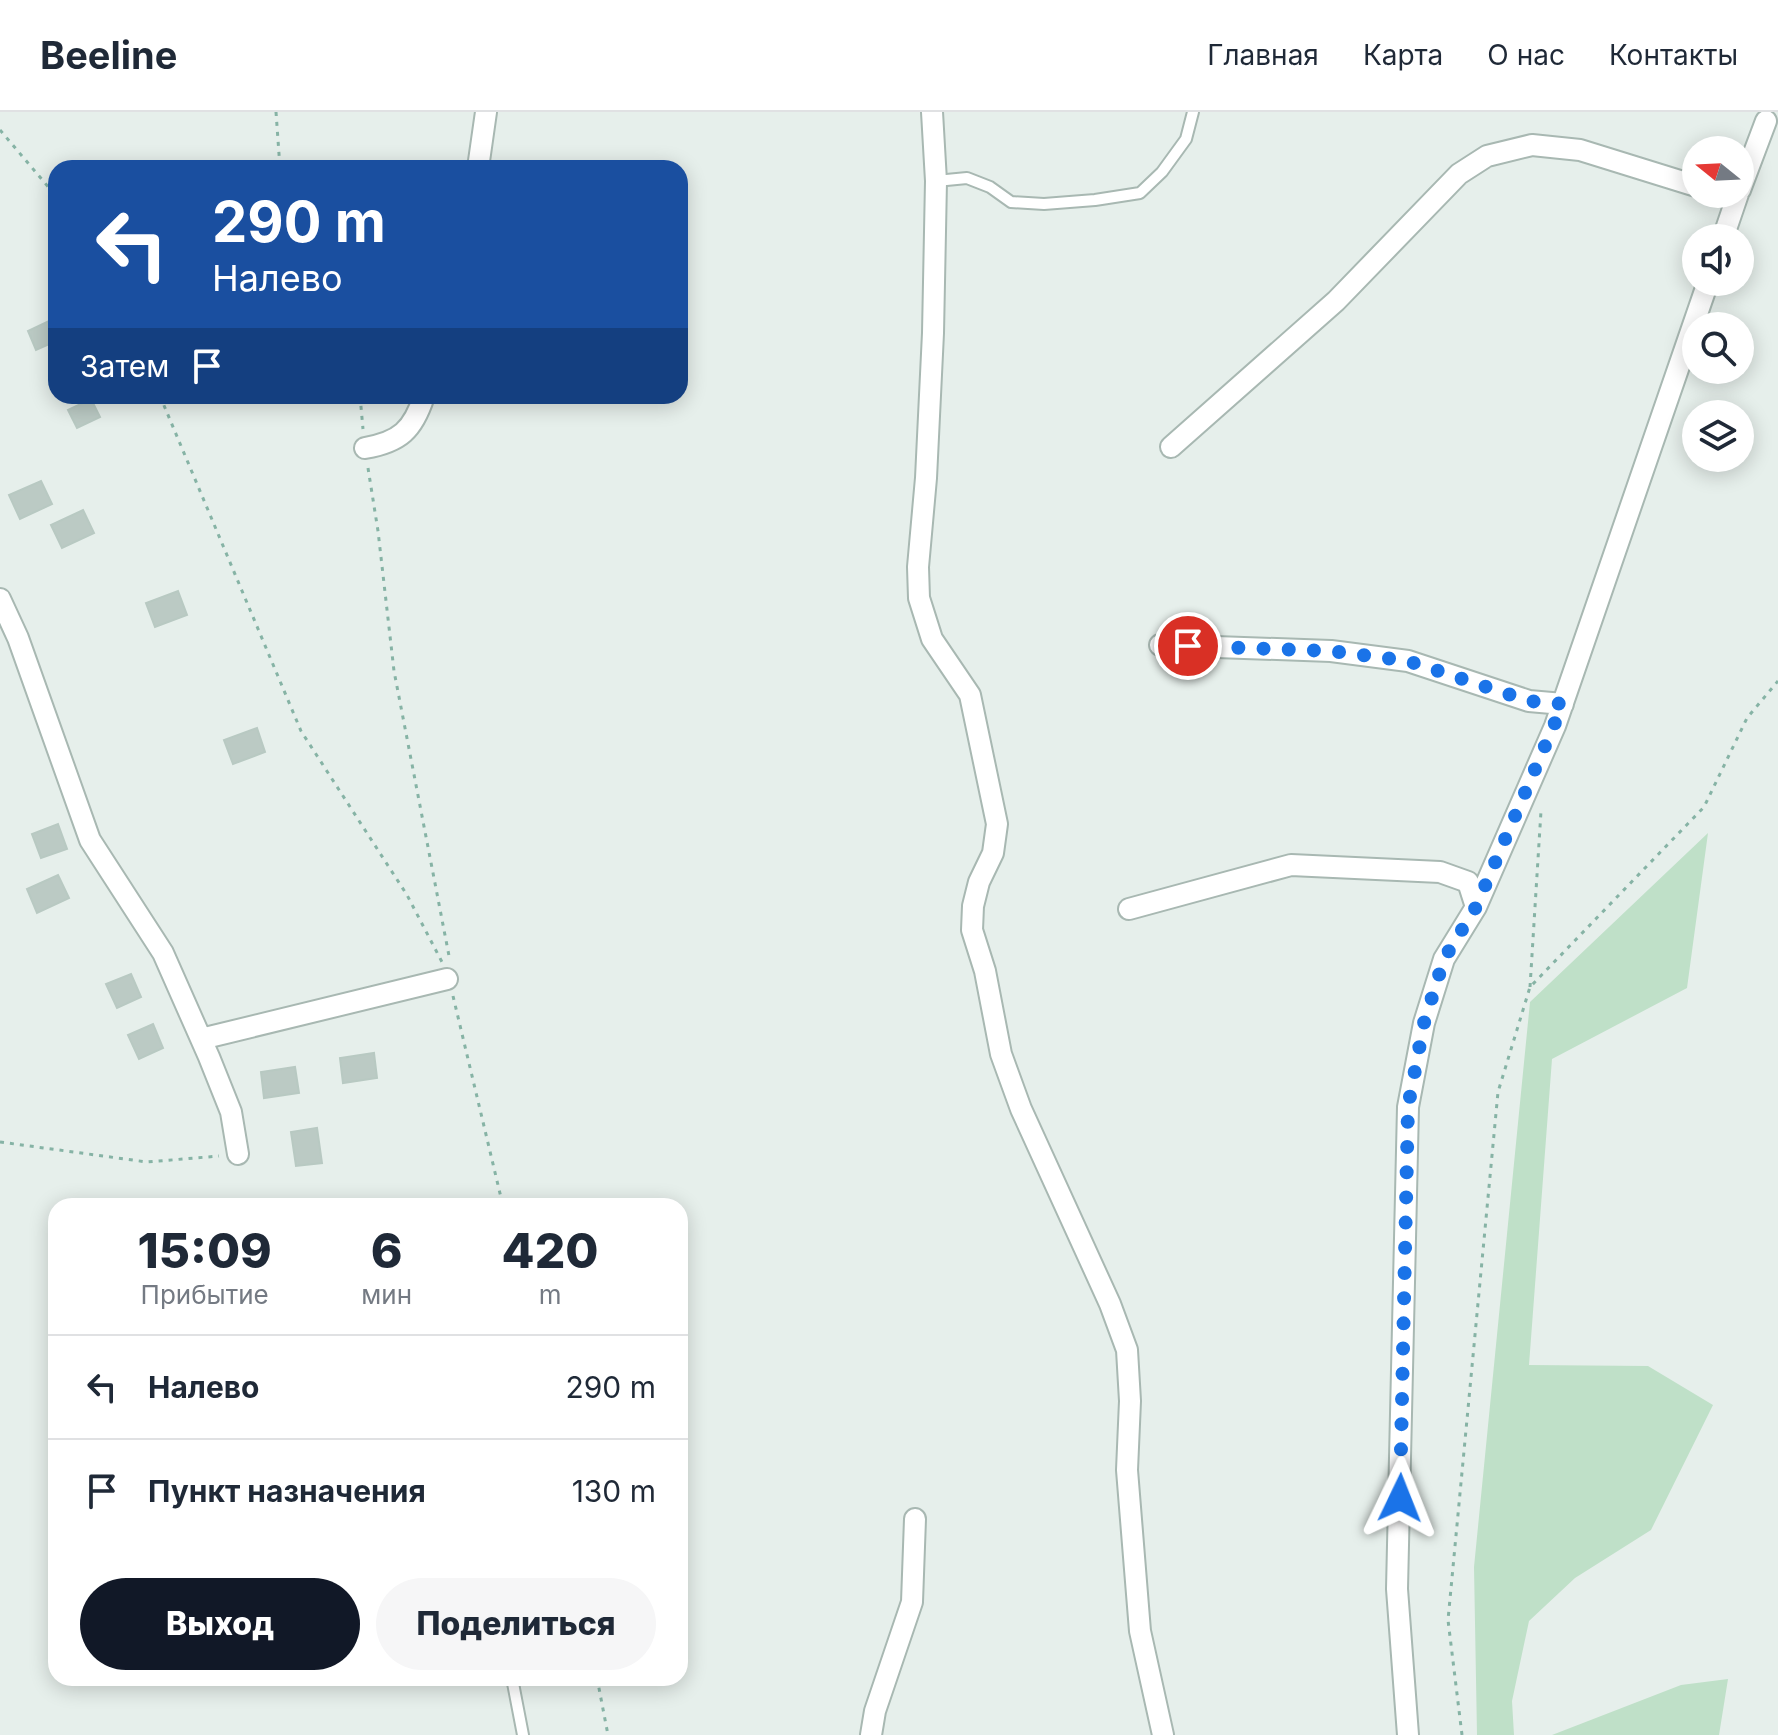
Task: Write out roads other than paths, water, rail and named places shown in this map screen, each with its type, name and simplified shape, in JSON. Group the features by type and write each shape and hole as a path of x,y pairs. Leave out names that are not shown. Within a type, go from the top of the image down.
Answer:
{"street":[{"path":"479,160 486,112"},
{"path":"932,112 936,181 933,333 918,567 919,598 932,639 970,695 997,824 993,853 979,882 973,906 972,930 985,971 1001,1054 1021,1109 1110,1304 1127,1350 1130,1401 1127,1470 1140,1631 1163,1735"},
{"path":"1754,148 1766,121"},
{"path":"1171,447 1336,301 1459,174 1487,156 1532,145 1580,150 1682,182"},
{"path":"1408,1735 1397,1589 1408,1107 1424,1023 1444,959 1476,907 1563,704 1703,296"},
{"path":"365,448 388,444 405,431 417,416 421,404"},
{"path":"0,599 18,638 90,840 163,953 231,1112 238,1154"},
{"path":"1160,645 1331,651 1408,661 1529,701 1563,704"},
{"path":"1129,909 1291,865 1440,872 1468,882 1476,907"},
{"path":"201,1039 451,982"},
{"path":"871,1735 875,1711 912,1602 915,1519"}],"lane":[{"path":"936,181 967,178 990,187 1011,202 1044,204 1140,193 1162,172 1186,139 1193,112"},
{"path":"514,1686 523,1735"}]}
